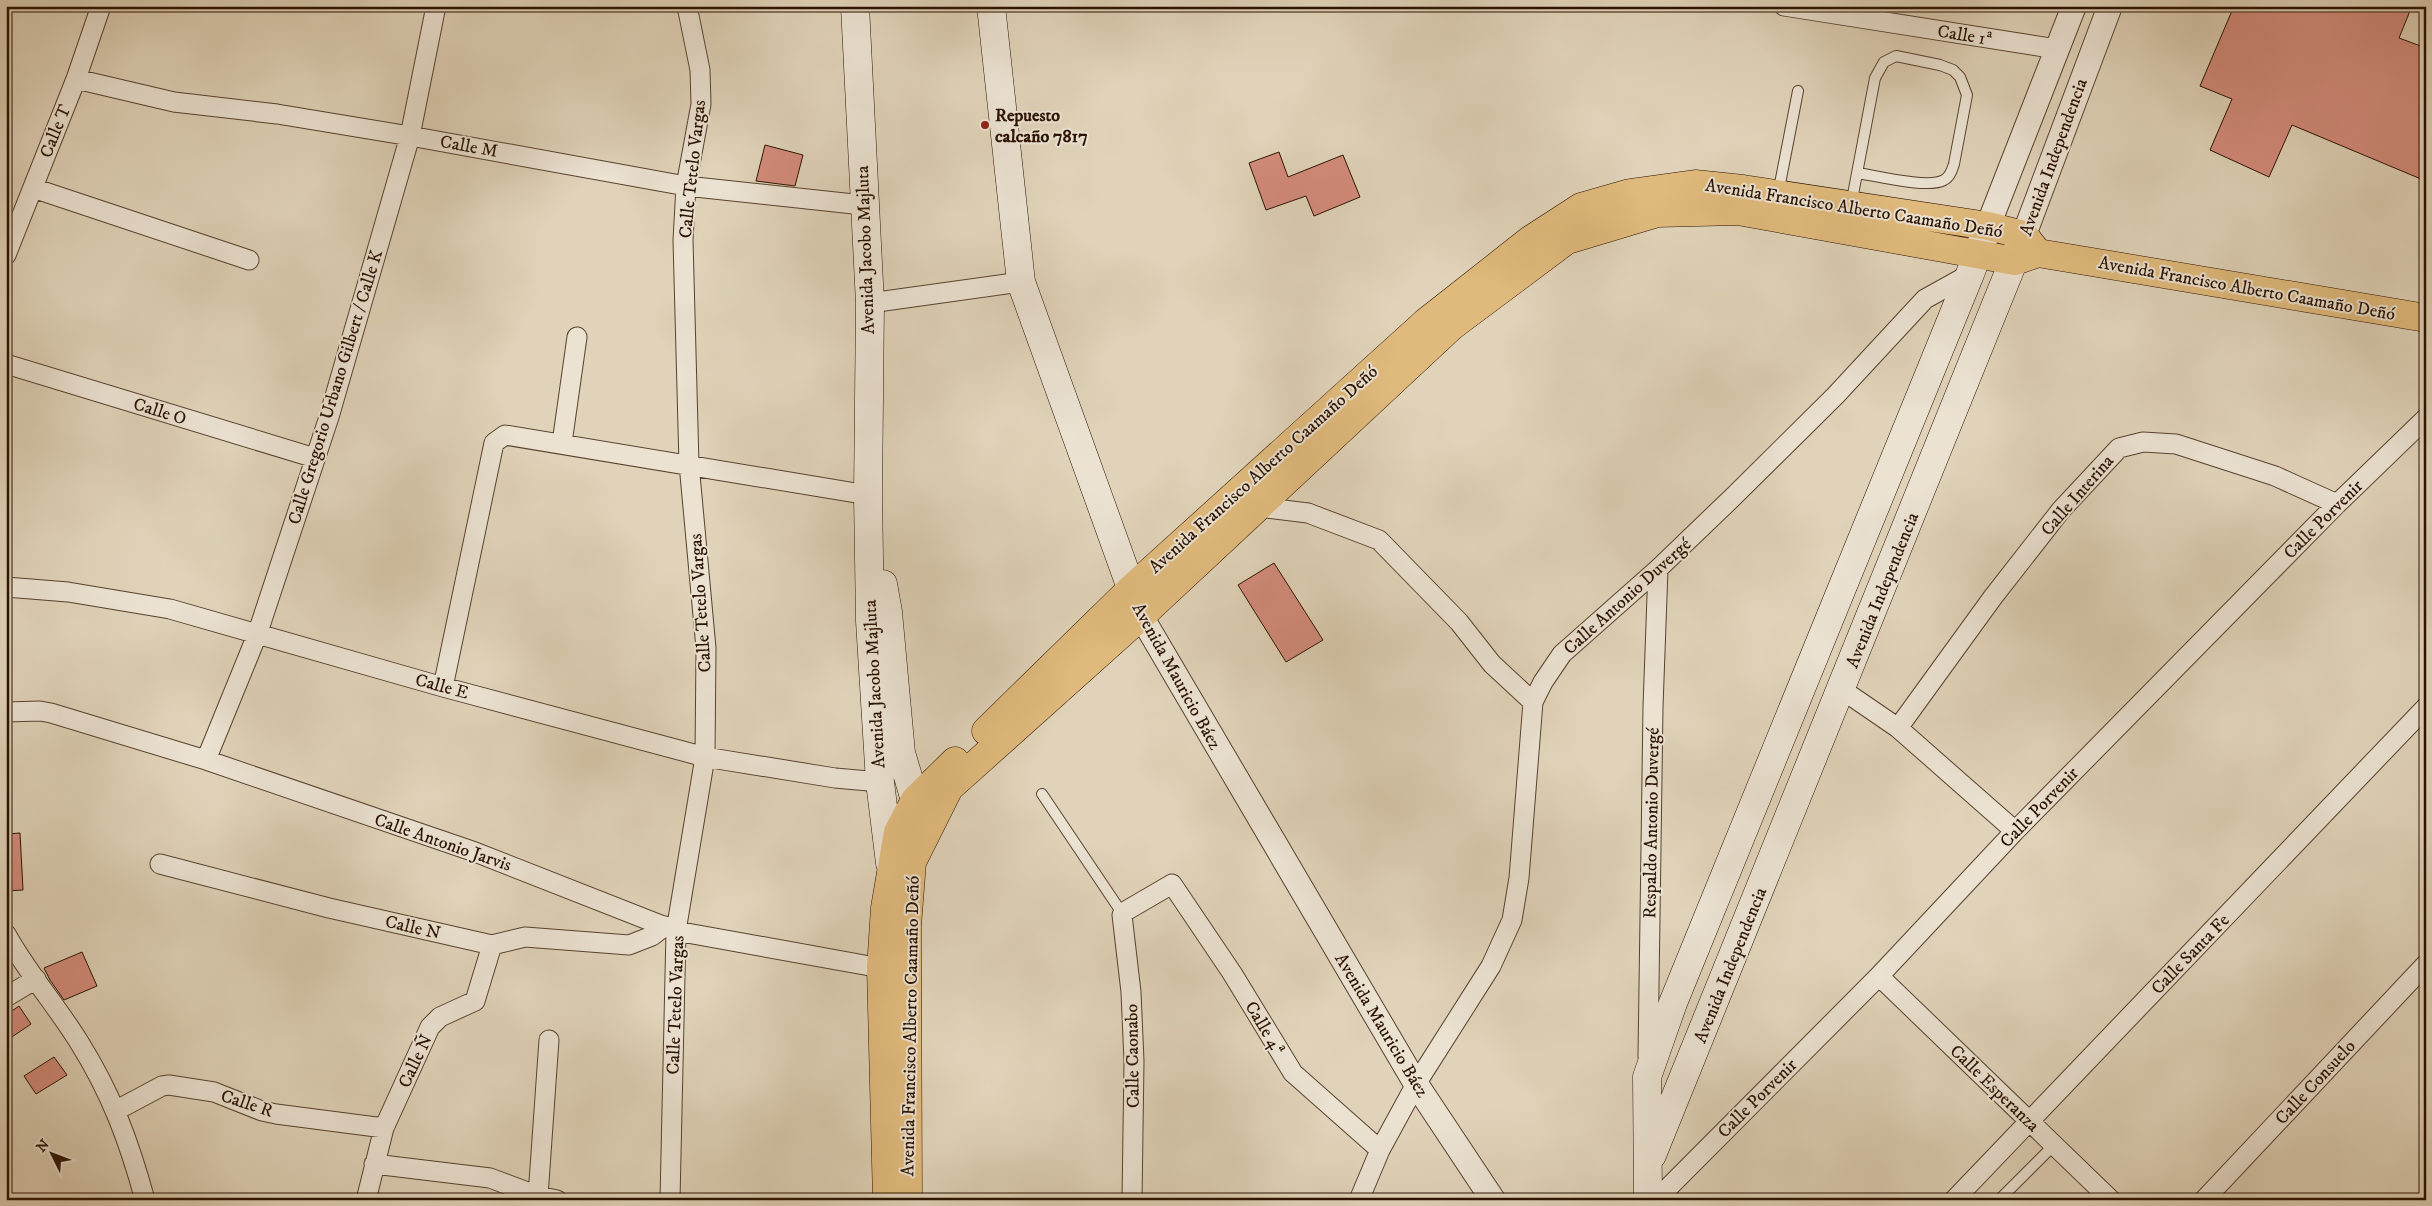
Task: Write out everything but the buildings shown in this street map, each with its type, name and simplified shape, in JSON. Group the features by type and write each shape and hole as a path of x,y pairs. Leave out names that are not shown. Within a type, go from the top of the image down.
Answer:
{"main road":[{"name":"Avenida Mauricio Báez","path":"991,6 1021,282 1140,616"},
{"name":"Avenida Jacobo Majluta","path":"852,13 870,303 868,495 870,622 880,782 891,872"},
{"name":"Avenida Francisco Alberto Caamaño Deñó","path":"887,1200 881,968 885,908 898,832 915,800 1131,589 1426,322 1530,240 1581,207 1630,193 1695,184 1778,194 1988,226 2026,250 2426,318"},
{"name":"Avenida Francisco Alberto Caamaño Deñó","path":"908,1200 908,926 912,862 949,788 1140,616 1452,326 1567,240 1657,213 1738,211 1974,264 2026,250"},
{"name":"Avenida Independencia","path":"1648,1200 1646,1170 1647,1077 1673,1004 1988,226"},
{"name":"Avenida Independencia","path":"1646,1170 1842,689 2026,250"},
{"name":"Avenida Jacobo Majluta","path":"868,495 888,612 901,753 915,800"}],"street":[{"name":"Calle T","path":"6,255 76,79 102,6"},
{"name":"Calle Gregorio Urbano Gilbert / Calle K","path":"206,760 256,635 329,417 410,136 436,6"},
{"name":"Calle Tetelo Vargas","path":"670,1200 671,929 705,757 706,648 689,464 683,240 686,186 700,104 700,70 687,6"},
{"name":"Calle 1ª","path":"1784,6 2057,49"},
{"name":"Avenida Independencia","path":"1988,226 2074,6"},
{"name":"Avenida Independencia","path":"2026,250 2110,6"},
{"name":"Calle M","path":"76,79 174,102 277,114 686,186 863,205"},
{"path":"33,188 250,260"},
{"name":"Calle Antonio Duvergé","path":"1359,1200 1380,1150 1416,1084 1491,966 1512,920 1519,878 1533,702 1543,682 1562,654 1658,569 1828,402 1925,299 1974,264"},
{"path":"870,303 1021,282"},
{"path":"562,444 577,337"},
{"name":"Calle O","path":"6,364 315,458"},
{"name":"Calle Porvenir","path":"1656,1200 1878,976 2015,831 2337,504 2426,418"},
{"path":"443,687 494,444 505,435 868,495"},
{"name":"Calle Interina","path":"1898,728 1993,597 2061,510 2119,448 2142,442 2176,444 2275,476 2337,504"},
{"path":"1258,507 1308,513 1379,540 1459,622 1492,664 1533,702"},
{"name":"Respaldo Antonio Duvergé","path":"1647,1077 1653,707 1658,569"},
{"name":"Calle E","path":"6,586 68,592 170,609 443,687 705,757 836,778 880,782"},
{"name":"Avenida Mauricio Báez","path":"1140,616 1416,1084 1493,1200"},
{"path":"1842,689 1898,728 2015,831"},
{"name":"Calle Santa Fe","path":"1954,1200 2426,707"},
{"name":"Calle Antonio Jarvis","path":"6,712 40,711 52,713 206,760 475,852 671,929 881,968"},
{"name":"Calle N","path":"160,864 329,908 492,945 525,937 630,945 671,929"},
{"name":"Calle 4ª","path":"1122,913 1174,884 1293,1073 1380,1150"},
{"name":"Calle Caonabo","path":"1122,913 1131,992 1134,1061 1132,1200"},
{"path":"6,934 79,1042 117,1110 132,1149 145,1200"},
{"name":"Calle Ñ","path":"366,1200 384,1128 434,1021 471,1004 478,997 492,945"},
{"name":"Calle Consuelo","path":"2204,1200 2426,964"},
{"name":"Calle Esperanza","path":"1878,976 2111,1200"},
{"path":"6,997 36,979"},
{"path":"538,1196 549,1040"},
{"name":"Calle R","path":"117,1110 162,1086 169,1085 214,1092 262,1111 276,1114 384,1128"},
{"path":"374,1164 490,1178 538,1196 557,1200"}],"lane":[{"path":"1851,205 1875,78 1884,62 1896,56 1940,65 1953,70 1960,76 1967,96 1954,164 1944,180 1931,184 1858,173"},
{"path":"1778,194 1798,91"},
{"path":"1042,794 1122,913"},
{"path":"1999,1200 2011,1194 2054,1146"}],"place":[{"name":"Repuesto calcaño 7817","path":"985,125"}]}
